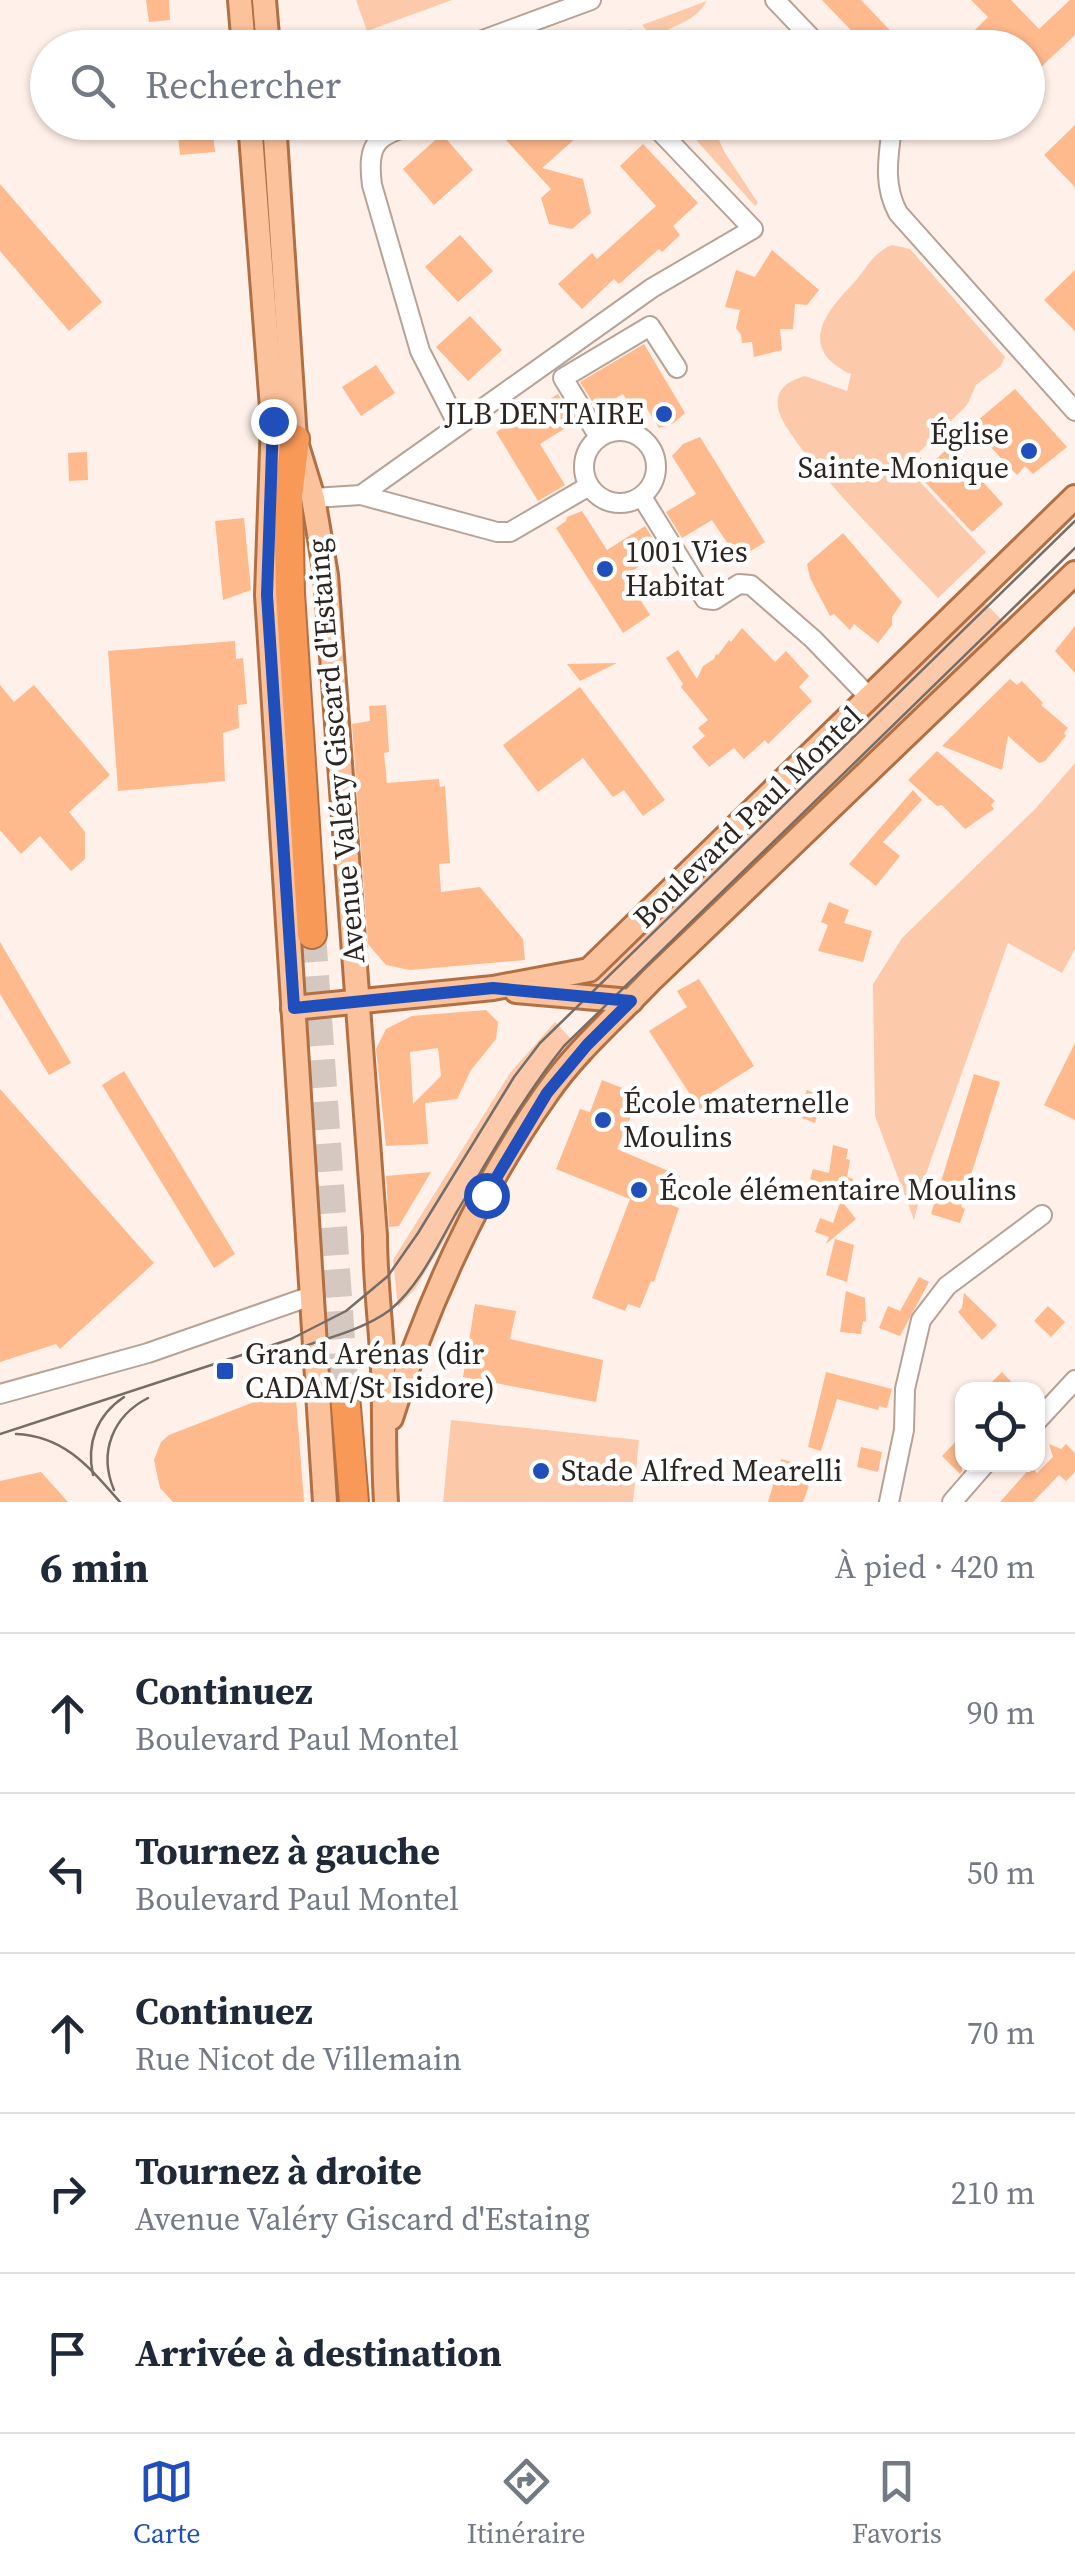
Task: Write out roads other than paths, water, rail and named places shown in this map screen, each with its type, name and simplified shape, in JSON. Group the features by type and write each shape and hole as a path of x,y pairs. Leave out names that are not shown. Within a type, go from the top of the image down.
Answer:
{"highway":[{"path":"296,439 288,496 290,594 312,934"},
{"path":"344,1395 354,1502"}],"main road":[{"path":"240,0 242,30"},
{"path":"264,0 266,30"},
{"name":"Avenue Valéry Giscard d'Estaing","path":"251,140 273,421 267,595 325,1502"},
{"name":"Avenue Valéry Giscard d'Estaing","path":"275,140 296,439 313,498 326,575 382,1341 386,1502"},
{"name":"Boulevard Paul Montel","path":"493,988 589,970 1075,497"},
{"name":"Boulevard Paul Montel","path":"382,1446 403,1379 466,1230 547,1093 631,1001 1075,573"},
{"path":"294,1008 493,988 631,1001"}],"street":[{"path":"510,30 592,0"},
{"path":"775,0 804,30"},
{"path":"381,140 374,145 369,159 372,185 420,350 458,425"},
{"path":"362,495 652,288 753,229 668,140"},
{"path":"891,140 886,177 888,196 898,213 1075,411"},
{"path":"599,437 563,378 650,326 677,368"},
{"path":"620,430 632,432 650,446 657,468 650,489 642,497 631,503 607,502 589,486 584,465 586,454 599,437 620,430"},
{"path":"313,498 362,495 497,532 510,532 589,486"},
{"path":"642,497 705,599 714,600 738,584 751,585 813,639 870,698"},
{"path":"889,1502 921,1320 947,1286 1042,1215"},
{"path":"0,1394 148,1353 311,1296"},
{"path":"1045,1412 1075,1380"},
{"path":"952,1502 978,1472"}],"tunnel":[{"path":"312,934 345,1395"}],"tram line":[{"path":"0,1434 291,1339 346,1311 388,1276 514,1077 540,1043 1075,521"},
{"path":"304,1346 370,1322 390,1310 410,1290 520,1107 564,1046 1075,548"},
{"path":"93,1475 91,1452 96,1431 107,1412 124,1397"},
{"path":"114,1490 108,1462 112,1436 126,1415 148,1398"},
{"path":"16,1434 63,1447 120,1502"}],"place":[{"name":"JLB DENTAIRE","path":"664,414"},
{"name":"Église Sainte-Monique","path":"1029,451"},
{"name":"1001 Vies Habitat","path":"605,569"},
{"name":"École maternelle Moulins","path":"603,1120"},
{"name":"École élémentaire Moulins","path":"639,1190"},
{"name":"Grand Arénas (dir CADAM/St Isidore)","path":"225,1371"},
{"name":"Stade Alfred Mearelli","path":"541,1471"}]}
